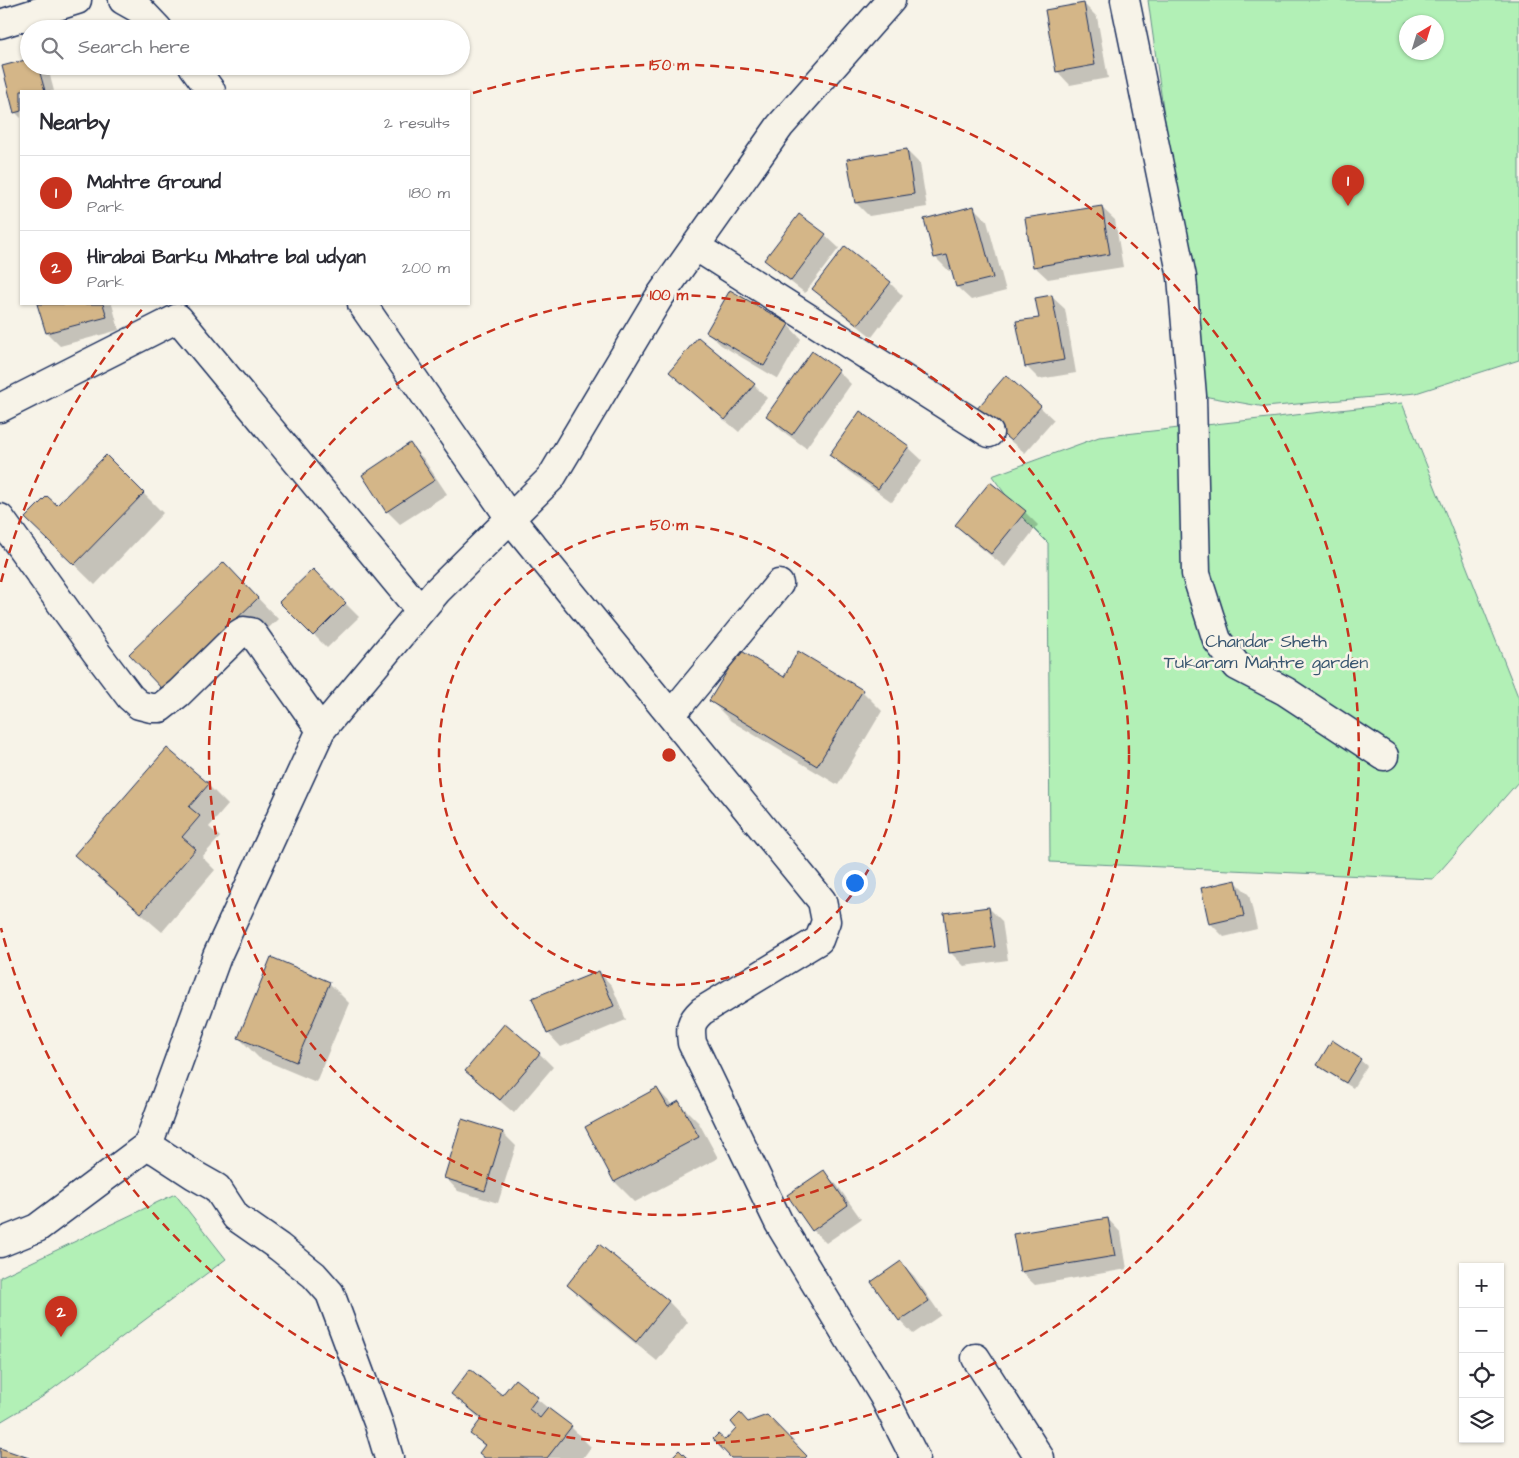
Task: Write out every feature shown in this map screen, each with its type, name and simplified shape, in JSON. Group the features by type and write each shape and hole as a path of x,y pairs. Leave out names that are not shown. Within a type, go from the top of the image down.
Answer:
{"street":[{"path":"0,24 77,0"},
{"path":"123,0 139,9 149,20"},
{"path":"0,1243 37,1228 148,1145 217,956 321,730 436,591 551,478 658,299 780,126 891,0"},
{"path":"1124,0 1182,277 1192,396 1196,574 1217,640 1237,666 1285,691 1384,756"},
{"path":"199,75 210,90"},
{"path":"695,246 989,433"},
{"path":"363,305 510,518 822,901 826,921 819,940 702,1011 694,1019 690,1030 692,1043 779,1223 884,1395 915,1458"},
{"path":"0,408 178,318 420,610"},
{"path":"0,518 96,652 130,697 139,705 160,708 244,631 250,632 256,638 321,730"},
{"path":"671,715 779,584"},
{"path":"148,1145 217,1188 236,1217 314,1275 330,1293 379,1425 389,1458"},
{"path":"976,1358 1040,1458"}],"green space":[{"path":"1148,0 1519,0 1519,360 1416,393 1265,407 1203,396"},
{"name":"Chandar Sheth Tukaram Mahtre garden","path":"1402,403 1519,699 1519,781 1433,879 1050,862 1048,543 1021,516 992,476 1099,437"},
{"path":"175,1194 226,1259 42,1397 0,1422 0,1277"}],"building":[{"path":"1084,3 1095,65 1056,72 1045,10"},
{"path":"20,61 20,75 41,75 45,90 20,90 20,111 14,113 2,66"},
{"path":"907,149 914,194 855,203 847,159"},
{"path":"974,206 993,278 956,287 947,255 934,258 924,219"},
{"path":"1102,206 1110,254 1033,267 1025,218"},
{"path":"799,214 826,234 791,281 764,260"},
{"path":"845,246 891,282 858,325 812,289"},
{"path":"730,290 789,324 764,366 706,332"},
{"path":"1052,295 1064,360 1025,367 1016,321 1039,318 1035,298"},
{"path":"37,305 103,305 107,317 46,333"},
{"path":"698,337 755,384 725,420 669,372"},
{"path":"812,351 839,370 792,435 766,416"},
{"path":"1006,375 1041,406 1011,441 975,411"},
{"path":"860,411 909,446 878,489 829,455"},
{"path":"410,443 435,480 386,512 362,475"},
{"path":"106,455 144,493 74,565 25,518 47,496 57,505"},
{"path":"990,482 1026,511 991,554 955,525"},
{"path":"224,562 258,598 163,690 129,654"},
{"path":"313,569 346,603 313,636 279,602"},
{"path":"740,650 784,677 798,651 863,690 817,766 709,701"},
{"path":"167,748 209,784 189,807 200,816 182,837 196,849 141,913 74,855"},
{"path":"1236,880 1244,916 1209,924 1201,888"},
{"path":"989,907 995,947 949,953 944,913"},
{"path":"271,957 330,982 296,1062 238,1038"},
{"path":"599,971 614,1006 547,1034 532,998"},
{"path":"505,1023 540,1053 500,1100 465,1071"},
{"path":"1332,1040 1361,1059 1346,1083 1317,1065"},
{"path":"657,1088 668,1107 679,1101 699,1137 614,1182 585,1127"},
{"path":"462,1119 503,1132 485,1191 444,1178"},
{"path":"824,1170 848,1205 812,1231 787,1195"},
{"path":"1108,1218 1115,1256 1020,1272 1013,1234"},
{"path":"599,1244 669,1301 636,1342 567,1285"},
{"path":"901,1261 929,1301 899,1321 871,1282"},
{"path":"470,1369 502,1395 515,1379 538,1397 529,1409 540,1418 548,1408 572,1426 547,1458 484,1458 479,1453 485,1445 470,1434 482,1418 451,1394"},
{"path":"740,1413 748,1422 767,1415 807,1456 805,1458 731,1458 713,1439 718,1434 725,1440 736,1428 731,1422"},
{"path":"0,1448 29,1458 0,1458"},
{"path":"679,1450 687,1458 671,1458"}],"place":[{"name":"Mahtre Ground","path":"1348,206"},
{"name":"Hirabai Barku Mhatre bal udyan","path":"61,1337"}]}
